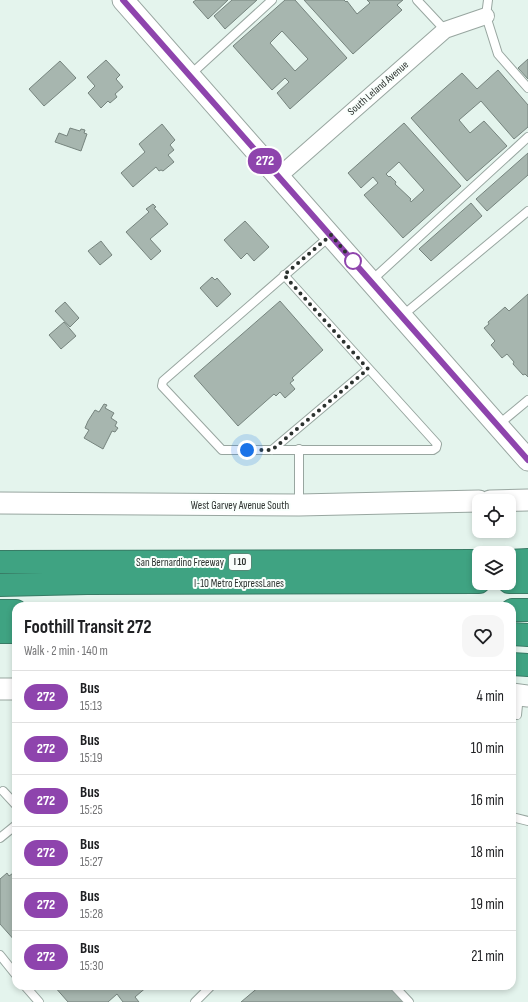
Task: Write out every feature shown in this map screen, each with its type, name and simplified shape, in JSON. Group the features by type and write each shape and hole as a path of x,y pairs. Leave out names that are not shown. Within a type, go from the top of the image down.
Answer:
{"highway":[{"path":"516,561 528,560"},
{"name":"San Bernardino Freeway","path":"0,562 472,561"},
{"name":"I-10 Metro ExpressLanes","path":"0,585 87,583 472,582"},
{"path":"516,582 528,582"},
{"path":"516,610 528,610"},
{"path":"0,611 12,611"},
{"path":"0,632 12,632"},
{"path":"516,634 528,634"},
{"path":"516,664 528,665"}],"street":[{"path":"123,0 528,460"},
{"name":"South Leland Avenue","path":"279,176 444,30 487,8"},
{"path":"516,500 528,500"},
{"name":"West Garvey Avenue South","path":"0,503 299,505 472,501"},
{"path":"0,689 12,689"}],"lane":[{"path":"190,76 272,0"},
{"path":"417,0 444,30"},
{"path":"487,8 498,54 528,88"},
{"path":"371,281 528,137"},
{"path":"402,316 528,211"},
{"path":"284,275 437,444 436,448 433,450 222,450 161,384 163,381 284,275 331,235"},
{"path":"272,450 368,369"},
{"path":"497,425 528,400"},
{"path":"299,449 299,505"},
{"path":"3,791 12,801"},
{"path":"516,818 528,821"},
{"path":"0,838 12,828"},
{"path":"0,955 12,969"},
{"path":"28,990 39,1002"},
{"path":"195,1002 207,990"},
{"path":"398,990 409,1002"}],"building":[{"path":"196,0 228,0 208,19 193,2"},
{"path":"232,0 257,0 225,29 214,16"},
{"path":"285,0 295,0 347,58 290,109 277,93 289,82 285,78 272,90 233,46","holes":["282,31 308,59 295,71 270,43"]},
{"path":"304,0 344,0 346,2 347,1 357,14 370,3 367,0 403,0 397,5 402,10 353,54"},
{"path":"528,59 528,79 518,68"},
{"path":"106,60 120,75 116,79 123,87 115,94 117,97 110,103 108,101 101,108 88,93 95,86 87,77"},
{"path":"60,61 76,78 44,106 29,89"},
{"path":"498,70 528,105 528,127 514,139 481,101 459,120 470,133 484,121 507,146 467,181 411,118 462,73 477,89"},
{"path":"404,123 461,186 403,238 364,195 378,183 373,177 361,188 348,173","holes":["399,162 424,190 411,202 411,199 395,184 396,182 386,174"]},
{"path":"162,124 175,140 170,145 174,150 168,155 174,162 163,171 159,171 156,167 133,187 121,173 145,152 139,144"},
{"path":"70,128 80,131 81,129 85,130 84,133 87,134 81,151 55,142 59,133 67,136"},
{"path":"528,153 528,175 487,211 476,199"},
{"path":"471,203 482,216 431,261 419,249"},
{"path":"153,204 156,207 154,208 168,224 150,239 161,251 151,260 126,232 149,212 146,209"},
{"path":"245,221 269,247 254,261 247,253 241,259 224,240"},
{"path":"101,241 112,255 100,265 88,251"},
{"path":"212,277 215,280 217,278 231,294 217,307 200,288"},
{"path":"528,294 528,377 525,374 523,375 513,364 514,362 507,354 502,358 491,345 495,341 484,328 489,324 488,322 505,307 509,311"},
{"path":"280,301 323,350 292,378 294,380 290,383 295,389 285,398 280,392 276,396 274,394 238,426 194,376"},
{"path":"65,302 79,318 70,327 55,311"},
{"path":"64,322 76,336 61,349 49,335"},
{"path":"104,404 107,405 105,408 114,413 111,418 117,422 115,426 118,428 115,432 112,431 103,449 84,438 89,430 85,428 88,421 95,410 99,412"},
{"path":"7,873 9,876 12,874 12,938 0,924 0,879"},
{"path":"58,990 143,990 135,997 139,1002 123,1002 117,994 108,1002 68,1002"},
{"path":"255,990 392,990 403,1002 241,1002"}],"bus line":[{"name":"272","path":"123,0 528,460"}],"route":[{"path":"247,450 272,450 368,369 284,275 331,235 353,261"}]}
